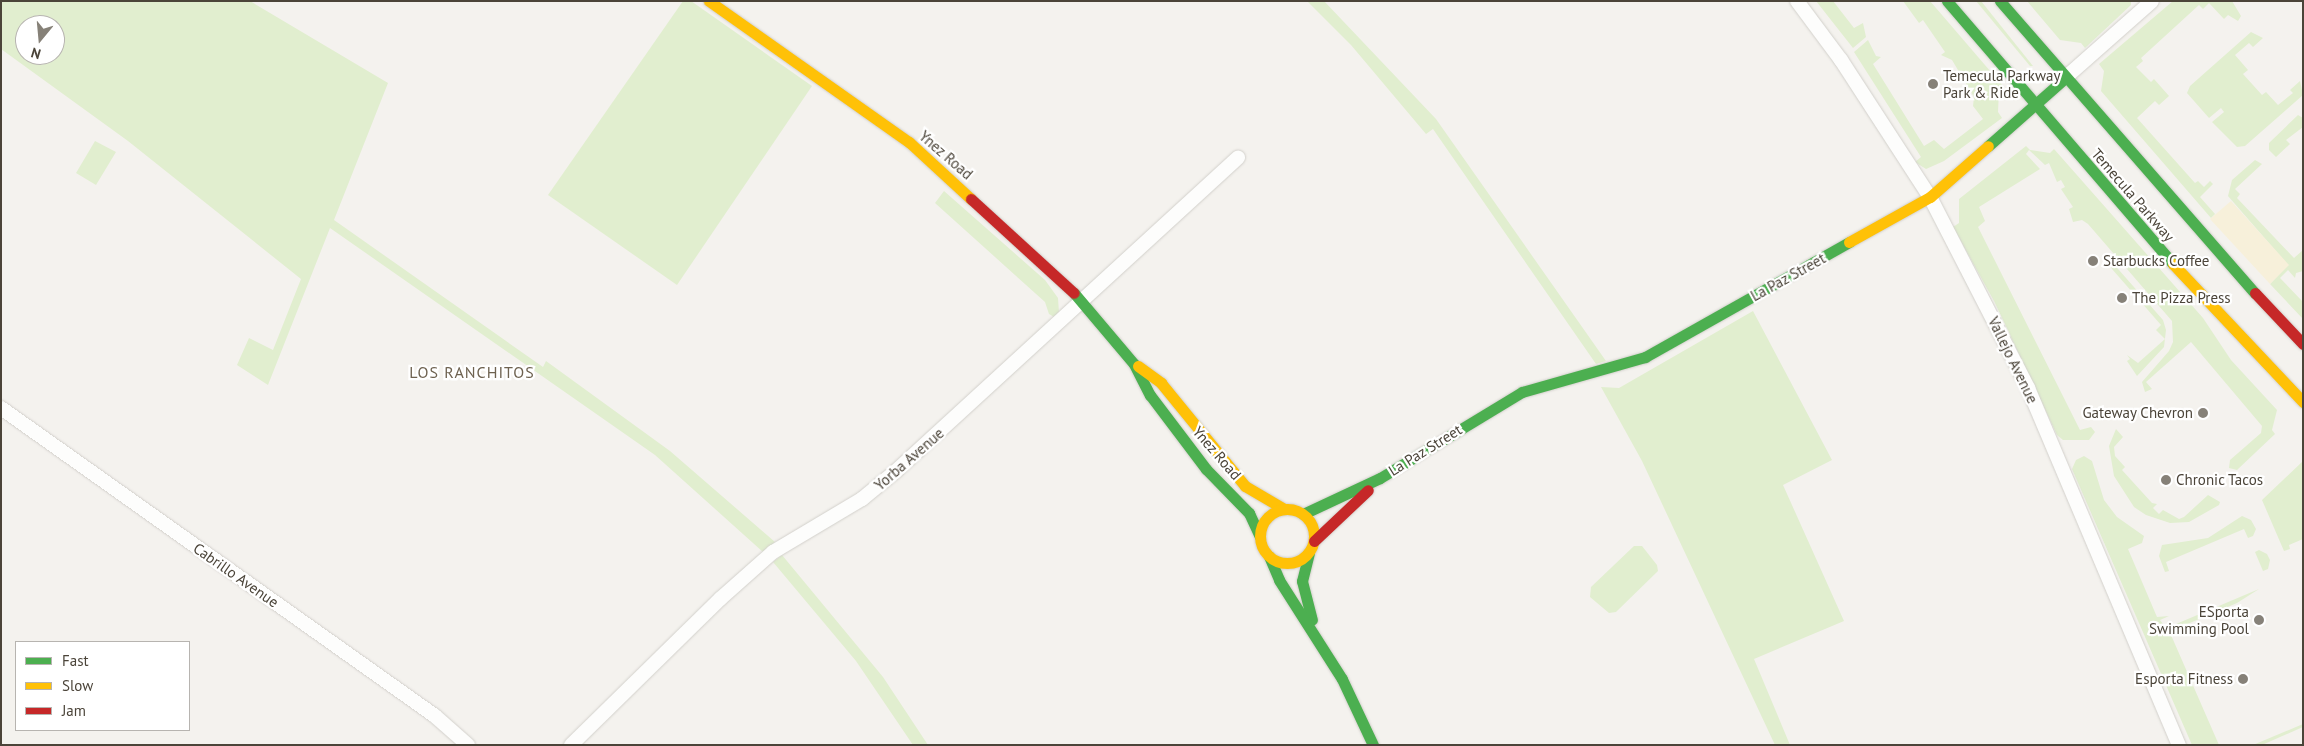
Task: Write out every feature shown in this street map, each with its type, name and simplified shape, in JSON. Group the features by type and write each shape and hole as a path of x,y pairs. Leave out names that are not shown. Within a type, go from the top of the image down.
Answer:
{"main road":[{"name":"Ynez Road","path":"709,1 909,142 1083,301 1134,364 1150,395 1206,469 1249,513 1260,537"},
{"name":"Temecula Parkway","path":"1948,1 2035,105 2180,272 2303,402"},
{"name":"Temecula Parkway","path":"2000,1 2214,250 2303,344"},
{"name":"La Paz Street","path":"1303,514 1380,478 1522,392 1645,357 1930,197 2065,78"},
{"name":"Ynez Road","path":"1134,364 1152,374 1161,383 1245,486 1284,509"},
{"name":"La Paz Street","path":"1314,541 1380,478"},
{"path":"1315,632 1302,581 1314,541 1312,526 1303,514 1284,509 1270,516 1260,537 1297,609 1315,632 1373,745"},
{"path":"1269,556 1286,563 1299,561 1309,553"}],"street":[{"name":"Vallejo Avenue","path":"1797,1 1841,60 1930,197 2028,388 2179,745"},
{"name":"La Paz Street","path":"2065,78 2152,1"},
{"name":"Yorba Avenue","path":"571,745 720,599 772,552 862,499 1083,301 1238,158"},
{"name":"Cabrillo Avenue","path":"1,408 435,716 468,745"}],"green space":[{"path":"1,1 250,1 388,83 334,220 543,367 546,361 670,451 775,542 763,552 655,455 330,228 268,385 237,365 249,338 273,350 301,279 128,141 23,65 65,65 65,15 15,15 15,59 1,49"},
{"path":"683,1 691,1 812,86 677,285 548,195"},
{"path":"1307,1 1324,1 1436,119 1606,361 1596,364 1433,129 1426,134 1351,45"},
{"path":"1816,1 1833,1 1854,28 1863,23 1866,37 1853,48"},
{"path":"1903,1 1930,1 2003,86 1999,90 1998,112 2002,118 1944,161 1926,169 1915,162 1921,157 1854,52 1868,40 1876,56 1881,57 1873,64 1924,146 1934,140 1944,149 1983,119 1973,106 1974,97 1952,60 1941,55 1945,52 1923,20 1919,23"},
{"path":"1976,1 1981,1 2033,66 2030,66"},
{"path":"2027,1 2131,1 2131,5 2085,48 2081,43 2060,40"},
{"path":"2173,1 2232,1 2241,16 2238,21 2228,15 2224,19 2209,3 2203,9 2199,5 2141,58 2143,61 2136,67 2151,82 2154,79 2169,96 2159,105 2155,101 2137,118 2195,183 2198,181 2204,187 2210,181 2213,184 2200,197 2215,214 2211,218 2101,91 2104,71 2099,64"},
{"path":"2251,32 2263,38 2253,47 2249,43 2235,55 2248,70 2243,74 2262,95 2266,92 2278,105 2293,93 2290,90 2300,81 2303,95 2245,146 2237,147 2212,122 2224,112 2221,108 2209,118 2187,93 2190,86"},
{"path":"2298,115 2303,118 2303,127 2286,140 2290,144 2276,157 2269,150 2269,143"},
{"path":"95,141 116,152 96,185 76,173"},
{"path":"2026,146 2030,150 2050,153 2054,149 2203,318 2231,360 2277,410 2272,430 2275,434 2237,470 2229,468 2230,460 2261,433 2262,426 2191,342 2146,382 2152,389 2145,392 2142,382 2169,351 2173,342 2172,321 2088,224 2082,220 2073,222 2069,209 2073,207 2061,189 2065,187 2061,180 2057,182 2049,163 2045,165 2029,150 2026,154 2040,169 1979,207 1985,221 1978,227 2080,430 2091,427 2095,432 2089,440 2063,440 2057,435 1994,301 1953,227 1959,223 1959,199"},
{"path":"2255,160 2262,164 2235,189 2240,194 2237,198 2294,258 2303,250 2303,271 2296,273 2295,278 2288,270 2280,278 2303,302 2303,319 2270,284 2288,265 2228,196 2232,180"},
{"path":"944,191 1045,280 1058,298 1059,313 1054,317 1049,314 1045,302 935,203"},
{"path":"2104,253 2163,320 2166,330 2165,339 2156,330 2161,325 2112,269"},
{"path":"1753,311 1832,460 1783,485 1844,621 1754,659 1790,745 1775,745 1642,461 1601,387 1619,388"},
{"path":"2165,339 2164,347 2137,376 2127,361 2130,359 2127,355 2138,363"},
{"path":"2116,429 2123,437 2114,447 2115,456 2125,467 2122,470 2152,503 2157,504 2153,508 2159,514 2163,510 2179,519 2184,517 2208,495 2220,502 2219,505 2189,522 2170,523 2146,515 2134,507 2114,476 2109,446"},
{"path":"2084,456 2092,461 2104,500 2117,517 2144,536 2142,543 2128,549 2157,617 2169,616 2160,620 2171,635 2219,745 2192,745 2072,469 2076,460"},
{"path":"2303,461 2303,539 2289,545 2290,549 2284,551 2262,500"},
{"path":"2242,516 2251,520 2256,529 2253,536 2248,538 2244,529 2166,562 2169,571 2165,572 2159,556 2162,545 2208,538"},
{"path":"1634,546 1642,546 1657,565 1658,571 1616,612 1609,613 1590,597 1591,587"},
{"path":"2259,550 2267,554 2270,560 2268,569 2263,571 2255,552"},
{"path":"782,555 883,677 928,745 913,745 856,661 773,562"},
{"path":"2259,589 2237,603 2178,628 2176,624"},
{"path":"2303,724 2303,727 2262,745 2253,745"}],"sand":[{"path":"2231,201 2289,265 2270,284 2210,219"}],"traffic: fast":[{"path":"1947,1 2173,264"},
{"path":"2000,1 2255,293"},
{"path":"1988,146 2065,78"},
{"path":"1303,514 1380,478 1522,392 1645,357 1849,242"},
{"path":"1074,293 1134,364 1150,395 1206,469 1249,513 1260,537"},
{"path":"1309,553 1302,581 1312,620"},
{"path":"1269,556 1279,580 1342,679 1373,745"}],"traffic: slow":[{"path":"709,1 909,142 971,199"},
{"path":"1849,242 1930,197 1988,146"},
{"path":"2173,264 2303,402"},
{"path":"1138,366 1161,383 1245,486 1284,509"},
{"path":"1287,509 1297,511 1306,517 1312,526 1314,536 1312,546 1306,555 1297,561 1287,563 1277,561 1268,555 1262,546 1260,536 1262,526 1268,517 1277,511 1287,509"}],"traffic: jam":[{"path":"971,199 1074,293"},
{"path":"2255,293 2303,344"},
{"path":"1314,541 1368,490"}],"place":[{"name":"Temecula Parkway Park & Ride","path":"1933,84"},
{"name":"Starbucks Coffee","path":"2093,261"},
{"name":"The Pizza Press","path":"2122,298"},
{"name":"Gateway Chevron","path":"2203,413"},
{"name":"Chronic Tacos","path":"2166,480"},
{"name":"ESporta Swimming Pool","path":"2259,620"},
{"name":"Esporta Fitness","path":"2243,679"}],"district":[{"name":"LOS RANCHITOS","path":"472,372"}]}
